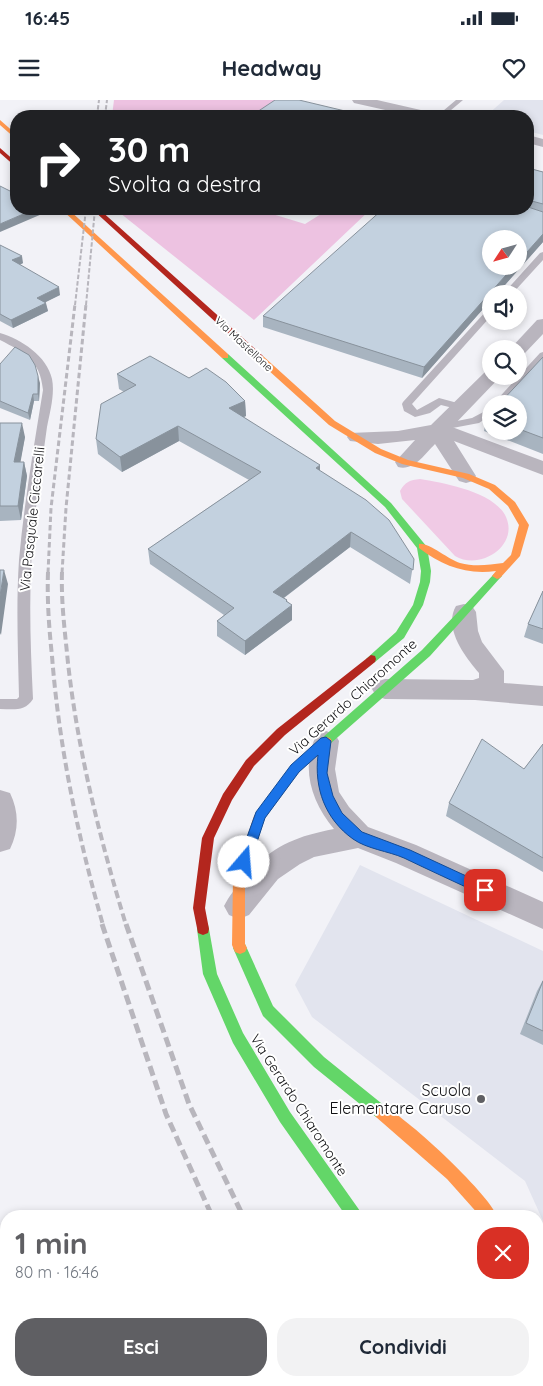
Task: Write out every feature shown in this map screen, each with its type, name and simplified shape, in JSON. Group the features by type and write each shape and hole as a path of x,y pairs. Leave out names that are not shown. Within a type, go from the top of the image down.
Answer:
{"street":[{"path":"359,100 403,110"},
{"path":"0,122 10,131"},
{"path":"0,150 10,159"},
{"name":"Via Mastellone","path":"71,215 388,505"},
{"name":"Via Mastellone","path":"102,215 332,423 378,451 401,468"},
{"path":"527,341 543,324"},
{"path":"401,468 483,385"},
{"path":"441,428 444,442 466,476"},
{"path":"357,438 380,440 404,437 441,428 543,468"},
{"name":"Via Gerardo Chiaromonte","path":"401,468 466,476 492,487 512,504 524,525 515,556 426,653 295,769 260,816 240,878 238,945 268,1011 319,1062 429,1151 475,1196 485,1210"},
{"path":"386,490 388,505 422,546 448,564 468,569 490,570 506,566"},
{"name":"Via Gerardo Chiaromonte","path":"351,1210 285,1117 238,1038 210,974 199,908 208,838 227,797 250,763 280,732 400,635 414,616 424,595 426,567 422,546"},
{"path":"464,612 464,628 470,646 492,671 491,683 475,690"},
{"path":"385,689 475,690 543,696"},
{"path":"326,741 322,773 327,797 337,816 358,836 406,854 543,916"},
{"path":"0,801 4,819 0,840"},
{"path":"239,906 268,870 290,855 310,846 358,836"}],"lane":[{"path":"448,110 460,100"},
{"path":"515,285 543,254"},
{"path":"461,407 439,401 426,411 416,414 408,409 407,404 482,321"},
{"name":"Via Pasquale Ciccarelli","path":"0,336 41,362 48,375 48,382 31,494 25,562 24,634 26,699 20,704 0,704"},
{"path":"506,395 543,355"},
{"path":"441,428 475,420 482,416"}],"shaded area":[{"path":"114,100 282,100 268,110 113,110"},
{"path":"504,100 543,100 543,135 534,133 534,110 493,110"},
{"path":"123,215 276,215 305,224 319,215 365,215 254,320"},
{"path":"420,479 468,490 491,501 500,508 506,517 509,528 502,546 486,558 465,560 455,556 402,499 400,491 404,485"},
{"name":"Scuola Elementare Caruso","path":"360,865 543,951 543,1210 538,1210 525,1181 312,1017 295,985"}],"building":[{"path":"275,100 299,100 341,110 260,110"},
{"path":"534,170 543,172 543,204 534,202"},
{"path":"0,186 10,191 10,215 21,215 0,224"},
{"path":"534,209 543,212 543,234 528,251 528,230 482,230 482,275 506,275 497,285 482,285 482,302 424,367 263,316 376,215 534,215"},
{"path":"0,245 22,256 12,260 59,287 37,298 46,303 11,320 0,314"},
{"path":"15,347 29,355 35,365 38,376 38,394 33,394 28,413 0,401 0,364"},
{"path":"150,356 189,378 206,368 226,382 245,401 229,408 320,465 316,468 366,500 389,520 414,559 413,570 351,532 273,592 292,605 245,641 217,621 234,608 148,549 261,472 178,426 120,457 96,439 101,404 136,385 117,374"},
{"path":"543,357 543,438 527,432 527,395 507,395 517,385 527,385 527,374"},
{"path":"0,423 22,423 14,462 24,462 18,506 0,506"},
{"path":"0,570 4,570 0,596"},
{"path":"543,591 543,629 528,624"},
{"path":"482,739 524,769 543,744 543,858 449,803"},
{"path":"543,981 543,1031 526,1023"}],"railway":[{"path":"98,110 99,100"},
{"path":"106,110 107,100"},
{"path":"75,305 85,215"},
{"path":"86,305 94,215"},
{"path":"48,573 51,508 75,304"},
{"path":"62,573 66,508 86,304"},
{"path":"48,573 50,635 59,724 85,859 103,925"},
{"path":"62,573 62,595 72,696 91,795 126,925"},
{"path":"102,924 166,1114 209,1210"},
{"path":"126,924 189,1104 240,1210"}],"traffic: fast":[{"path":"225,356 388,505 422,547 426,571 425,582 418,605 400,635 371,659"},
{"path":"326,741 426,653 497,576"},
{"path":"203,929 210,974 238,1038 285,1117 351,1210"},
{"path":"240,948 268,1011 319,1062 381,1112"}],"traffic: slow":[{"path":"0,122 10,131"},
{"path":"71,215 225,356"},
{"path":"260,358 332,423 378,451 405,462 466,476 492,487 512,504 524,525 515,556 497,576"},
{"path":"422,546 442,559 461,567 481,569 506,566"},
{"path":"240,948 238,945 239,878 260,816 295,769 326,741"},
{"path":"381,1112 425,1148 465,1187 485,1210"}],"traffic: jam":[{"path":"0,150 10,159"},
{"path":"102,215 260,358"},
{"path":"203,929 199,908 208,838 227,797 250,763 281,732 371,659"}],"place":[{"name":"Scuola Elementare Caruso","path":"481,1099"}],"route":[{"path":"244,862 260,816 295,769 326,741 322,773 327,797 337,816 358,836 406,854 485,890"}]}
